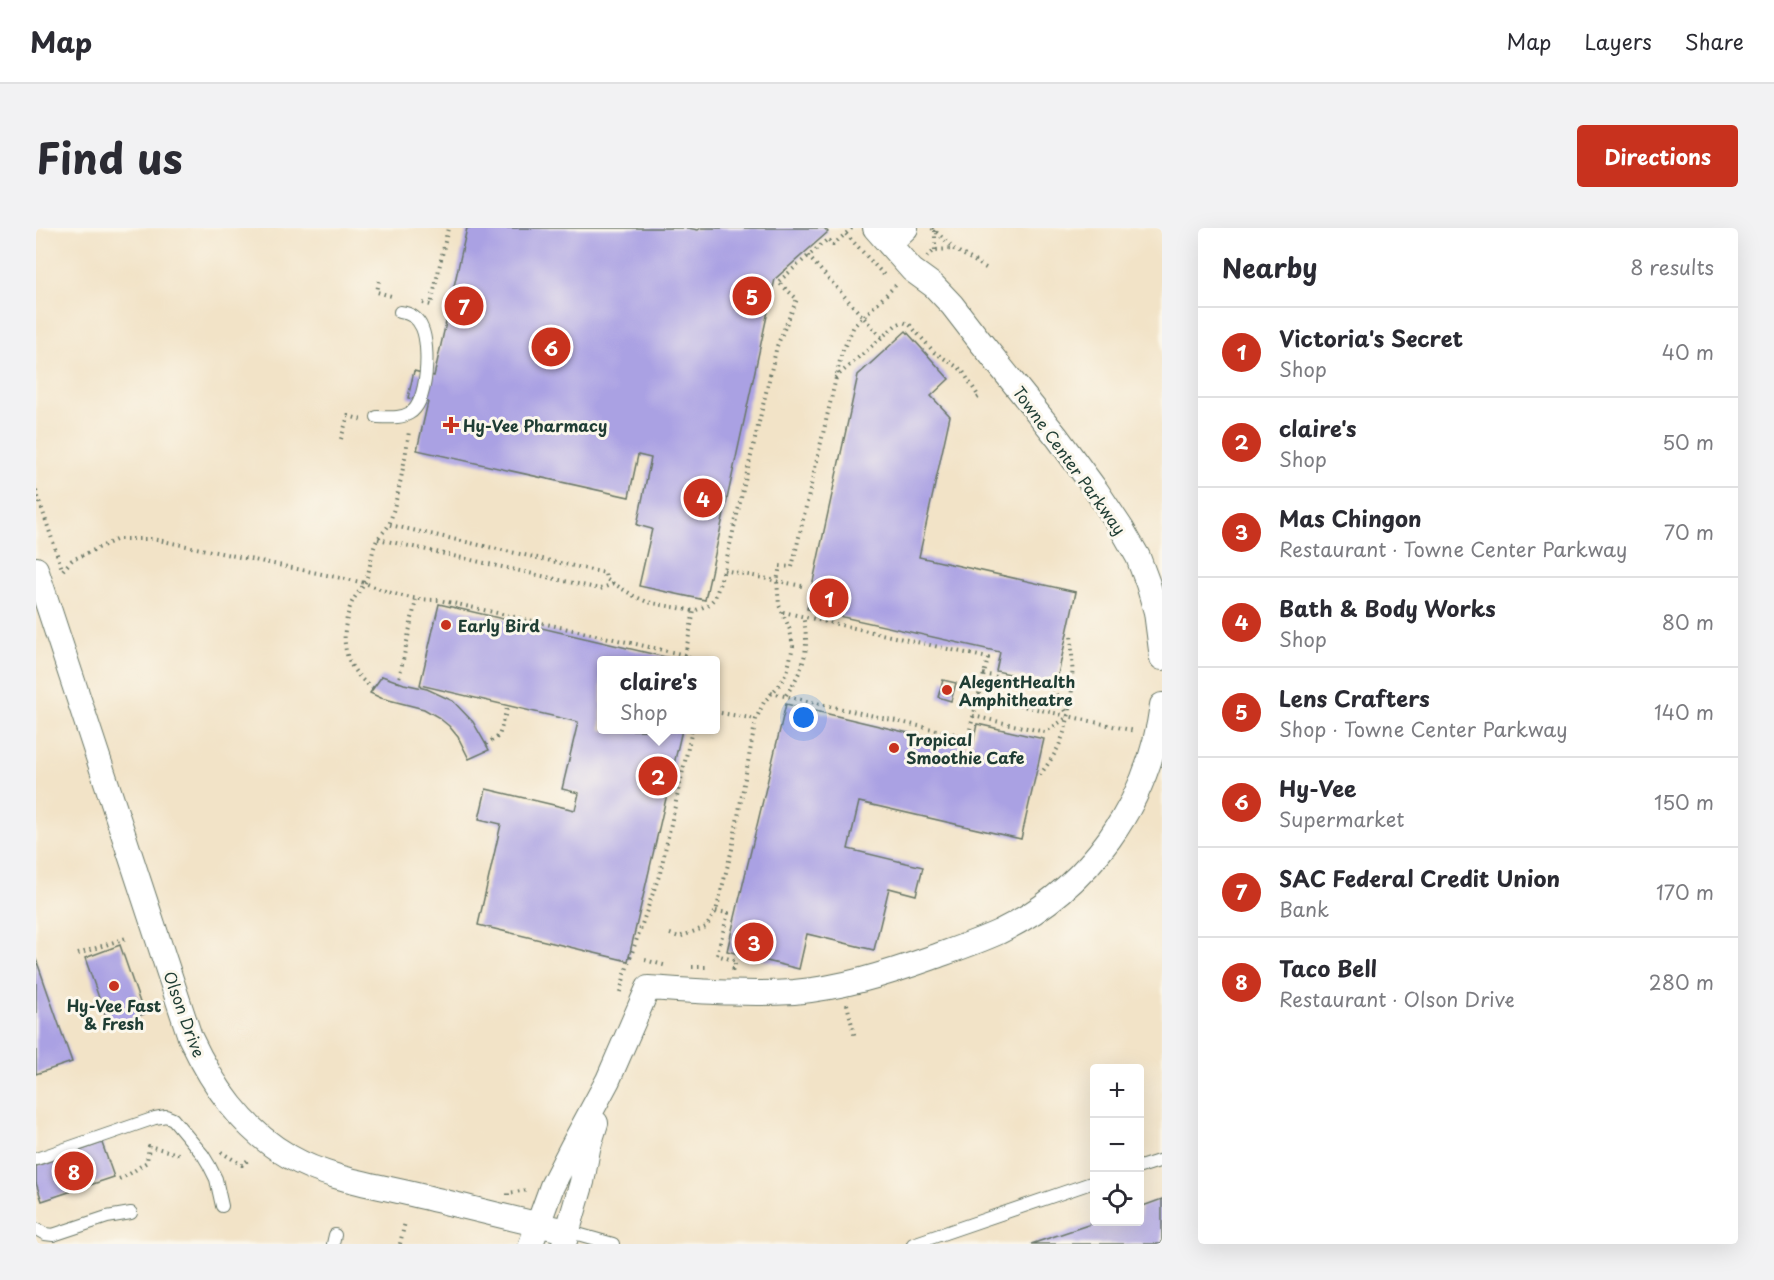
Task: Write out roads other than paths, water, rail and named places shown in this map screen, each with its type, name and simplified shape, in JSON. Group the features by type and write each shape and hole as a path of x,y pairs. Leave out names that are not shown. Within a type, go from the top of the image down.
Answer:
{"street":[{"name":"Towne Center Parkway","path":"890,233 918,275 928,299 948,321 978,340 1057,438 1122,529 1138,558 1148,584 1156,612 1162,658"},
{"name":"Olson Drive","path":"36,569 190,1037 202,1062 231,1107 270,1144 291,1158 315,1168 535,1234 565,1238"},
{"path":"535,1234 552,1186 608,1080 648,988 742,993 796,992 834,986 891,972 999,932 1055,898 1089,865 1115,833 1146,772 1162,705"},
{"path":"565,1238 608,1080"}],"lane":[{"path":"377,417 399,417 411,413 418,405 427,368 427,353 422,328 416,318 408,313 400,312"},
{"path":"36,1159 166,1116 173,1119 202,1155 216,1179 222,1206"},
{"path":"1144,1166 1162,1160"},
{"path":"913,1244 1090,1184"},
{"path":"36,1229 53,1235 107,1216 131,1213"},
{"path":"565,1238 613,1244"}],"place":[{"name":"Lens Crafters","path":"752,296"},
{"name":"SAC Federal Credit Union","path":"464,306"},
{"name":"Hy-Vee","path":"551,347"},
{"name":"Hy-Vee Pharmacy","path":"451,425"},
{"name":"Bath & Body Works","path":"703,498"},
{"name":"Victoria's Secret","path":"829,598"},
{"name":"Early Bird","path":"446,625"},
{"name":"AlegentHealth Amphitheatre","path":"947,690"},
{"name":"Tropical Smoothie Cafe","path":"894,748"},
{"name":"claire's","path":"658,776"},
{"name":"Mas Chingon","path":"754,942"},
{"name":"Hy-Vee Fast & Fresh","path":"114,986"},
{"name":"Taco Bell","path":"74,1171"}]}
